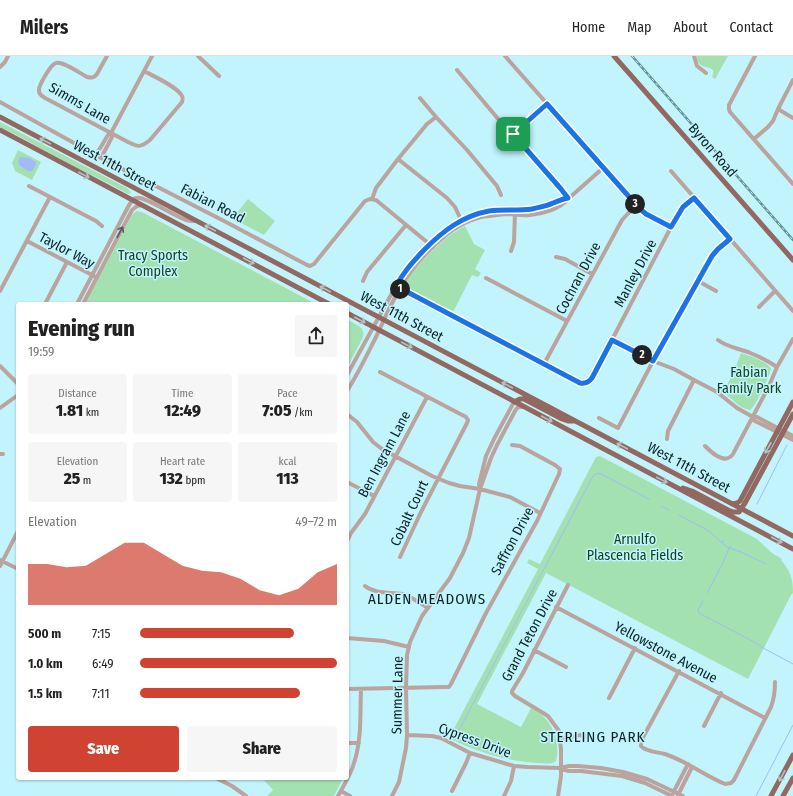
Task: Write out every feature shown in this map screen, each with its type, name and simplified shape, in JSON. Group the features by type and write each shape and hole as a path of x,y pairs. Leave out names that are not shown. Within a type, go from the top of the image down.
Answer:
{"main road":[{"name":"Byron Road","path":"614,56 793,260"},
{"name":"West 11th Street","path":"0,118 793,536"},
{"name":"West 11th Street","path":"0,130 325,302"},
{"name":"West 11th Street","path":"349,314 793,549"},
{"path":"514,402 518,399 524,400 562,419 575,421"},
{"path":"678,488 685,488 733,512 739,512 745,503 780,432 793,402"},
{"path":"732,504 740,501 780,432 793,414"},
{"path":"771,796 793,755"},
{"path":"783,796 793,778"}],"street":[{"path":"0,67 8,56"},
{"name":"Simms Lane","path":"107,56 94,77 87,77 62,64 56,63 51,67 39,86 40,95 136,146 141,146 150,140 182,102 183,97 171,86 144,71"},
{"path":"96,155 108,135 111,133 152,56"},
{"path":"198,56 219,76"},
{"path":"505,56 636,205 646,214 671,227"},
{"path":"694,56 698,66 706,73"},
{"path":"755,56 729,105 730,112 793,184"},
{"path":"457,70 568,198"},
{"path":"754,139 768,127 773,120 793,80"},
{"path":"420,98 467,150 497,186 501,195"},
{"name":"Fabian Road","path":"0,102 101,158 310,266 314,264 365,201 372,199"},
{"path":"513,134 547,104"},
{"path":"778,109 793,118"},
{"path":"432,245 376,200 372,199 376,188 398,159 427,124 436,117"},
{"path":"101,158 112,137 111,133"},
{"path":"398,159 447,198 455,207 462,222"},
{"path":"462,222 501,215 531,215 555,208 565,203 568,198 603,168"},
{"path":"671,172 793,311"},
{"path":"29,186 96,221 102,226"},
{"path":"0,291 50,197"},
{"path":"84,302 94,276 132,200 138,197 186,220 196,221"},
{"path":"349,371 373,327 381,318 398,287 432,245 462,222 476,214 488,211 542,207 568,198"},
{"name":"Manley Drive","path":"544,364 580,383 589,382 671,227 683,207 694,198"},
{"path":"78,302 132,210 137,206 142,205"},
{"name":"Cochran Drive","path":"544,364 622,220 636,205"},
{"path":"511,251 514,242 516,210"},
{"path":"363,281 367,272 406,225"},
{"path":"599,418 618,428 653,361 712,256 730,239"},
{"name":"Taylor Way","path":"27,241 94,276"},
{"path":"556,257 565,259 592,274"},
{"path":"46,302 68,262"},
{"path":"486,278 567,321"},
{"path":"698,281 716,291"},
{"path":"398,287 544,364"},
{"path":"759,307 775,291"},
{"path":"349,388 379,330 381,318"},
{"path":"705,446 718,457 727,459 730,457 753,417 793,338"},
{"path":"612,340 653,361 674,369 716,392 737,408 753,417 757,417 793,440"},
{"path":"718,340 729,346 759,357 778,367"},
{"path":"0,366 16,382"},
{"path":"380,372 427,397"},
{"path":"667,439 668,431 694,380"},
{"path":"0,408 16,396"},
{"name":"Cobalt Court","path":"400,557 468,420 466,417 427,397"},
{"name":"Ben Ingram Lane","path":"349,536 365,514 427,397"},
{"name":"Summer Lane","path":"480,489 479,484 486,456 496,434 514,402"},
{"name":"Summer Lane","path":"392,796 402,772 406,748 407,655 413,635 422,616 450,578 463,553 469,538 480,489 496,445 516,409 524,407"},
{"path":"349,416 357,422 373,442 382,449 438,478 460,486 480,489 510,497 540,513"},
{"path":"780,432 793,436"},
{"name":"Saffron Drive","path":"406,688 449,687 559,474 560,469 555,465 520,446 512,445"},
{"path":"349,483 374,496"},
{"path":"0,566 1,560 16,534"},
{"path":"1,560 16,568"},
{"name":"Grand Teton Drive","path":"561,739 559,731 548,716 513,695 512,691 523,673 568,585"},
{"path":"365,586 372,590 403,594 415,599 428,608"},
{"name":"Yellowstone Avenue","path":"556,606 765,718"},
{"path":"349,638 384,641 409,647"},
{"path":"609,698 635,648"},
{"path":"534,650 566,667"},
{"path":"679,671 641,741 641,746 644,750 664,754 725,784 734,780 774,700 775,682"},
{"path":"349,689 406,688"},
{"path":"349,774 354,764 359,743 361,689"},
{"path":"704,726 721,694"},
{"name":"Cypress Drive","path":"407,735 432,736 441,738 470,753 514,766 560,768 578,766 623,772 647,779 675,795"},
{"path":"558,796 561,739 581,735 587,737"},
{"path":"349,743 359,743"},
{"path":"452,790 470,753"},
{"path":"504,796 511,781 514,766"},
{"path":"675,795 690,766"},
{"path":"220,780 246,796"},
{"path":"338,796 346,780"},
{"path":"341,791 350,796"}],"green space":[{"path":"696,56 728,56 715,79 712,77 712,69 700,64"},
{"path":"0,122 127,188 131,193 126,193 0,127"},
{"path":"18,150 41,162 32,180 15,171 12,163"},
{"path":"248,199 275,221 264,235 233,219"},
{"name":"Tracy Sports Complex","path":"137,211 142,212 312,302 86,302 134,213"},
{"path":"465,226 474,244 485,250 475,269 481,273 478,277 472,275 453,312 408,288 406,284 412,273 432,251 449,236"},
{"path":"349,321 361,328 364,334 349,364"},
{"name":"Fabian Family Park","path":"741,353 762,361 771,369 759,397 750,410 739,405 723,392 733,374"},
{"name":"Arnulfo Plascencia Fields","path":"600,456 757,539 772,553 782,559 781,560 791,576 793,593 748,679 546,573 477,704 521,727 531,708 541,714 548,721 556,738 556,761 552,763 526,762 503,758 470,748 449,738 538,569 527,563 529,559 540,564 596,457"},
{"path":"264,780 342,780 334,796 267,796 273,790"}],"water":[{"path":"20,157 26,157 36,162 36,165 32,171 28,171 19,165 18,161"}],"waterway":[{"path":"757,504 787,445"},
{"path":"456,736 593,476 598,473 601,474 649,499"},
{"path":"661,506 669,510"},
{"path":"679,515 709,531 722,543"},
{"path":"707,593 729,548 722,543 724,540"},
{"path":"731,546 729,548 766,564"},
{"path":"703,601 698,610 699,613 793,664"},
{"path":"756,796 793,725"}],"railway":[{"path":"632,56 793,240"}],"district":[{"name":"ALDEN MEADOWS","path":"427,599"},
{"name":"STERLING PARK","path":"593,737"}],"route":[{"path":"547,104 646,214 671,227 683,207 694,198 730,239 712,256 653,361 612,340 592,378 589,382 582,384 396,286 403,273 430,244 461,220 488,211 524,210 542,207 568,198 513,134 547,104"}]}
